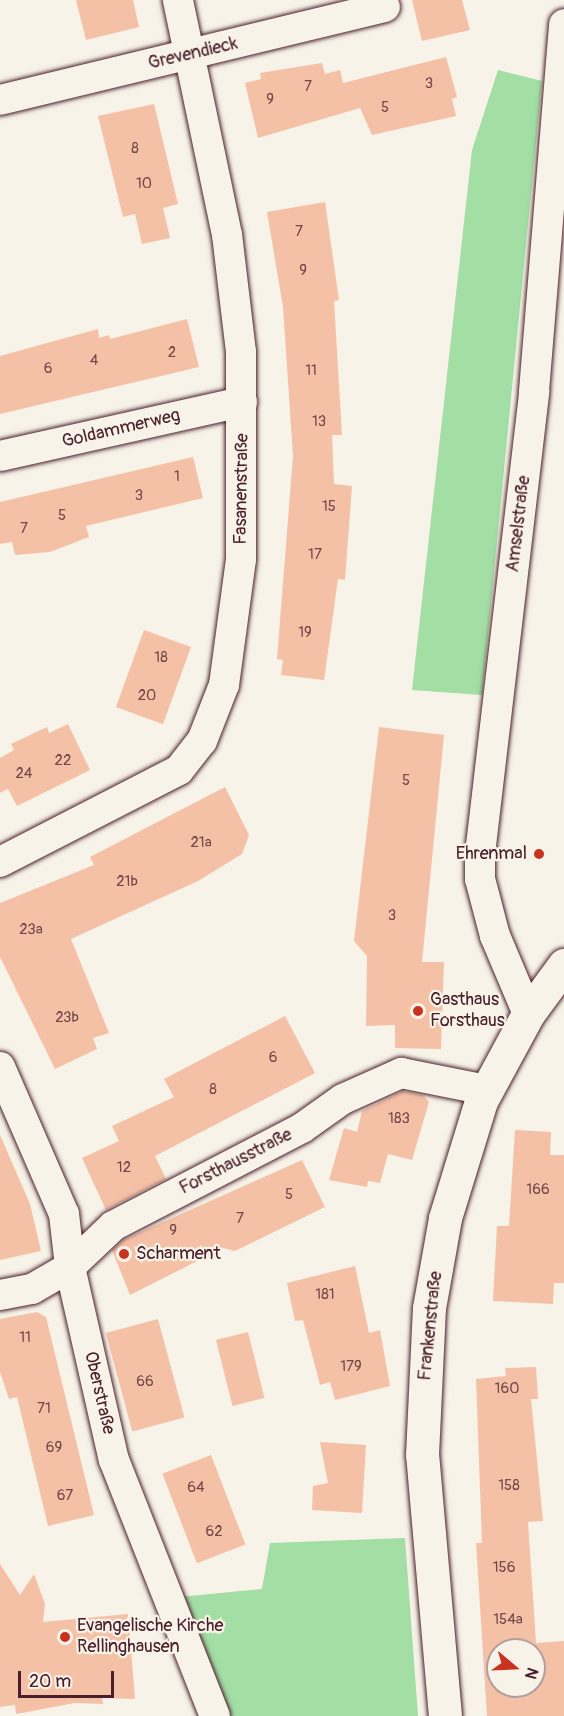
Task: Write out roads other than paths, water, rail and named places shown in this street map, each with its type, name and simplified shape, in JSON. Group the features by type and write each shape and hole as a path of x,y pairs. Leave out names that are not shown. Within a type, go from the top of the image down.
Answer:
{"main road":[{"name":"Frankenstraße","path":"445,1716 422,1455 429,1320 445,1218 486,1090 528,1014 564,965"}],"street":[{"name":"Fasanenstraße","path":"0,862 179,770 202,741 224,685 234,634 242,560 242,402 227,234 193,54 178,0"},
{"name":"Grevendieck","path":"0,100 386,8"},
{"name":"Amselstraße","path":"528,1014 495,936 480,879 480,854 534,392 564,24"},
{"name":"Goldammerweg","path":"0,456 242,402"},
{"name":"Oberstraße","path":"0,1067 64,1215 70,1267 114,1460 215,1716"},
{"name":"Forsthausstraße","path":"0,1295 32,1289 70,1267 113,1226 302,1128 344,1099 401,1073 486,1090"}],"place":[{"name":"Ehrenmal","path":"539,854"},
{"name":"Gasthaus Forsthaus","path":"418,1011"},
{"name":"Scharment","path":"124,1254"},
{"name":"Evangelische Kirche Rellinghausen","path":"65,1637"}]}
